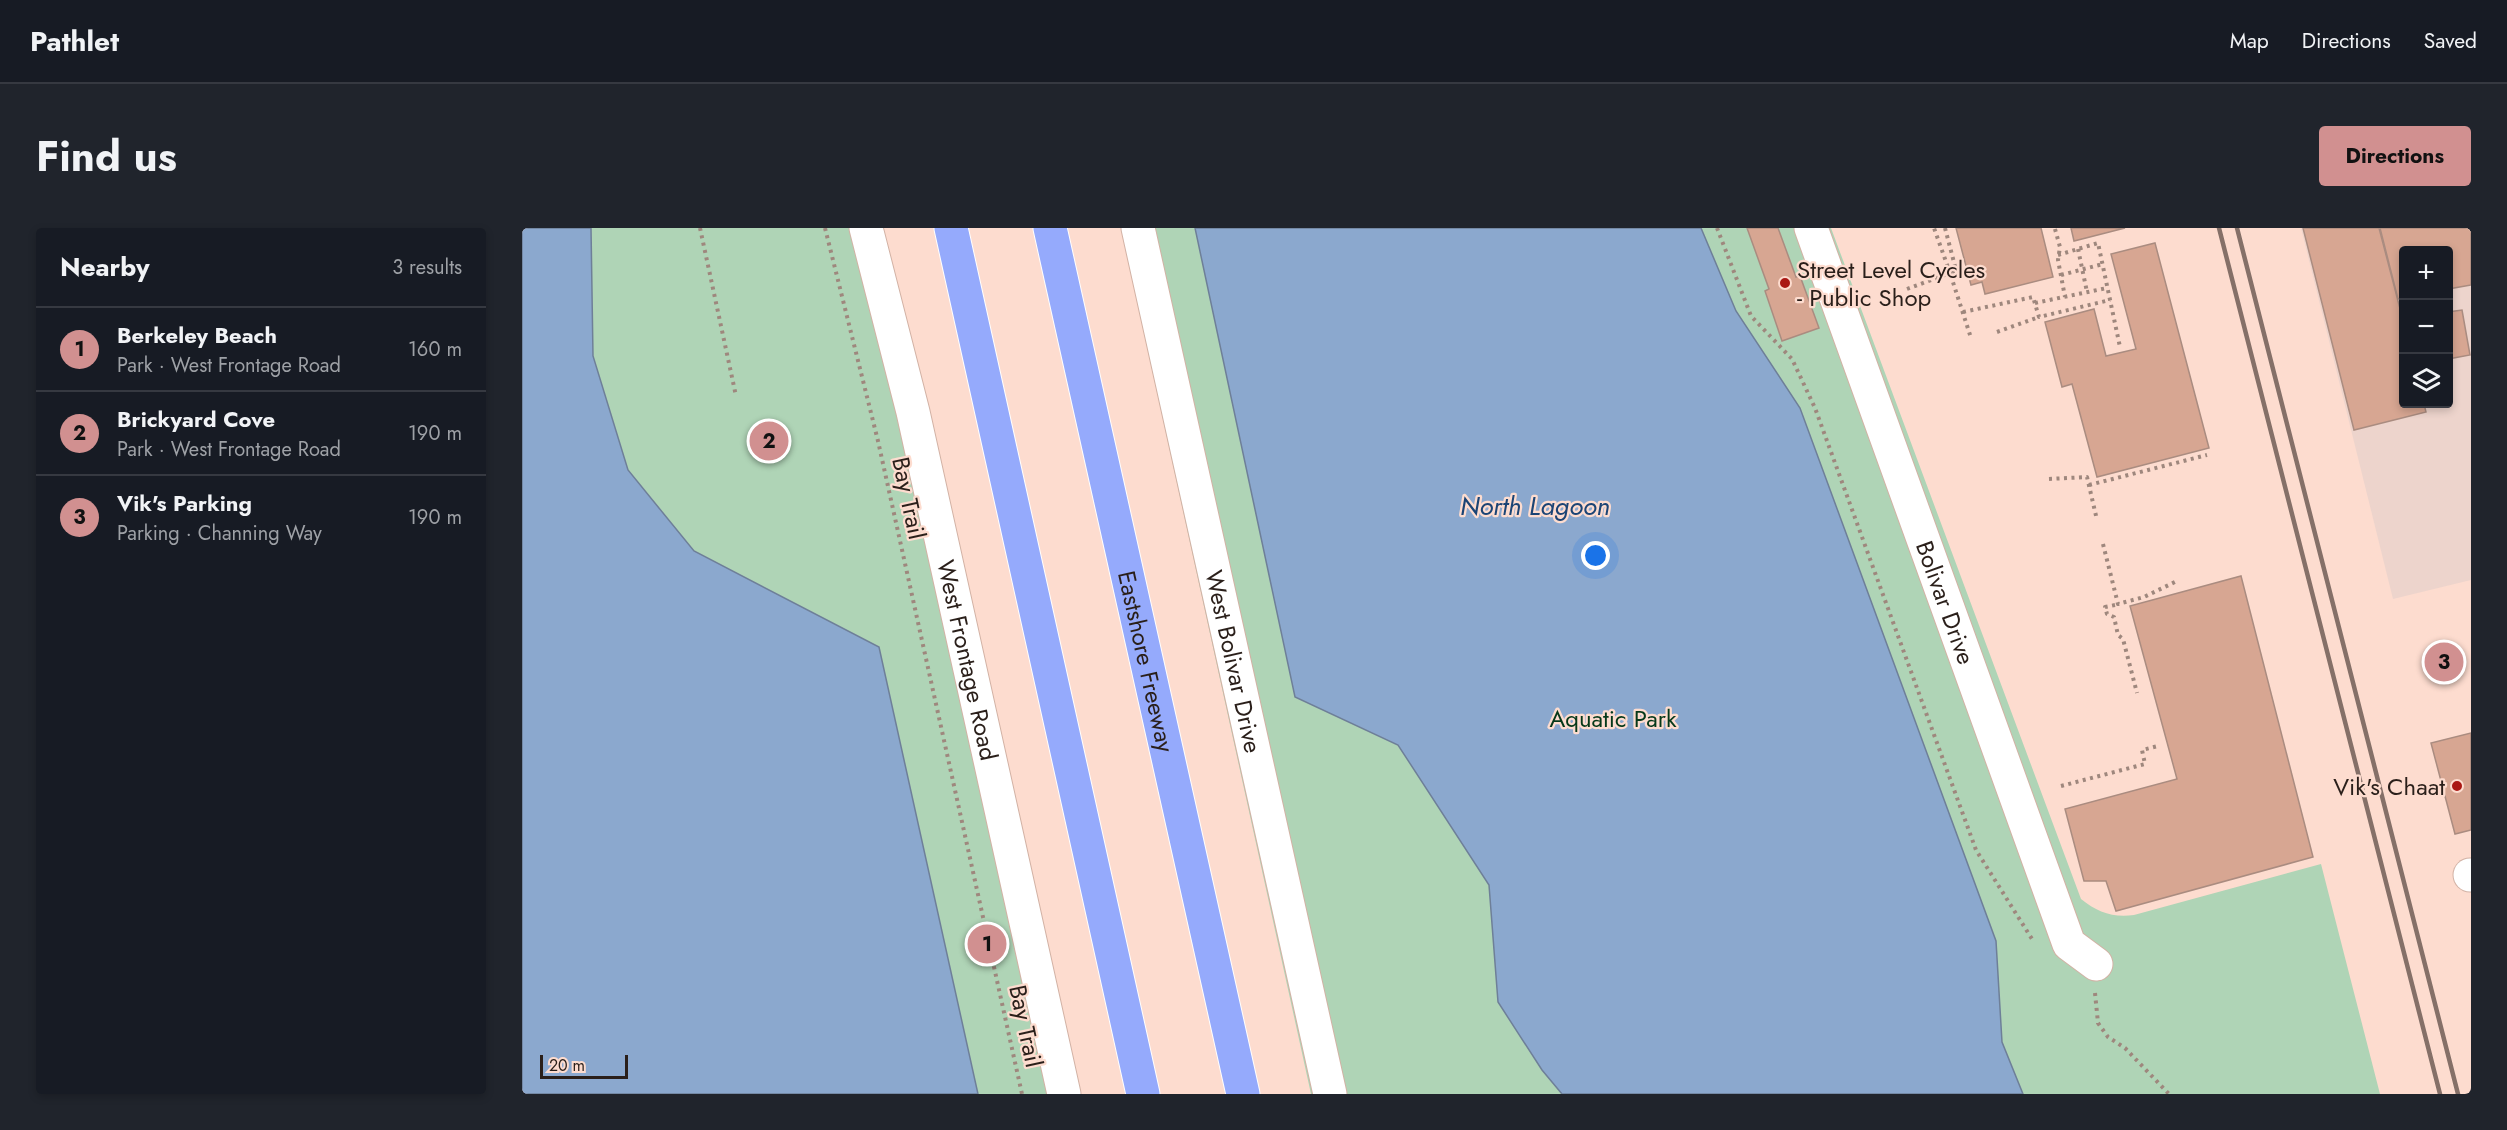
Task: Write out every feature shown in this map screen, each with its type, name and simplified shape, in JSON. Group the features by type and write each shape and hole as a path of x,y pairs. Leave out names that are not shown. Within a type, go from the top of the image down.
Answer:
{"highway":[{"path":"951,228 1143,1094"},
{"name":"Eastshore Freeway","path":"1050,228 1243,1094"}],"street":[{"name":"West Frontage Road","path":"866,228 913,412 1064,1094"},
{"name":"West Bolivar Drive","path":"1138,228 1330,1094"},
{"name":"Bolivar Drive","path":"1811,228 2069,944 2096,964"}],"path":[{"path":"700,228 736,396"},
{"name":"Bay Trail","path":"825,228 878,441 1022,1094"},
{"path":"1717,228 1751,316 1792,359 1815,408 1976,850 2036,947"},
{"path":"1934,228 1971,338"},
{"path":"1907,289 1956,270 1945,228"},
{"path":"2055,229 2060,247 2058,255 2066,297"},
{"path":"2058,255 2098,243 2120,347"},
{"path":"2078,249 2087,292"},
{"path":"2061,275 2103,264"},
{"path":"2035,303 2107,288"},
{"path":"1963,312 2033,297 2039,317"},
{"path":"1997,332 2039,317 2110,300"},
{"path":"2089,485 2207,455"},
{"path":"2049,479 2087,477 2097,520"},
{"path":"2103,544 2118,604 2144,597 2177,580"},
{"path":"2115,605 2105,607 2107,614 2114,617 2118,635 2123,639 2137,693"},
{"path":"2061,786 2145,764 2142,750 2158,746"},
{"path":"2096,964 2095,1011 2098,1023 2108,1037 2126,1048 2169,1094"}],"shaded area":[{"path":"2301,228 2471,228 2471,580 2393,599"}],"green space":[{"path":"591,228 866,228 1064,1094 978,1094 879,647 694,551 628,470 593,356"},
{"name":"North Lagoon","path":"1121,228 1831,228 2081,899 2106,913 2119,916 2134,915 2321,864 2380,1094 1311,1094"}],"water":[{"path":"522,228 591,228 593,356 628,470 694,551 879,647 978,1094 522,1094"},
{"name":"North Lagoon","path":"1195,228 1701,228 1736,311 1800,408 1996,941 2002,1042 2023,1094 1562,1094 1542,1070 1498,1002 1489,885 1398,745 1295,697"}],"building":[{"name":"Street Level Cycles - Public Shop","path":"1747,228 1778,228 1796,277 1800,276 1819,328 1782,341 1765,291 1769,289"},
{"path":"1956,228 2041,228 2053,277 1985,294 1982,282 1971,285"},
{"path":"2071,228 2125,228 2074,241"},
{"path":"2303,228 2379,228 2399,305 2399,408 2425,408 2426,412 2354,430"},
{"path":"2380,228 2471,228 2471,285 2453,288 2453,246 2399,246 2398,299"},
{"path":"2155,243 2209,448 2097,477 2072,384 2062,387 2045,322 2094,309 2106,356 2136,349 2111,254"},
{"path":"2462,310 2470,355 2453,358 2453,311"},
{"path":"2241,576 2313,857 2116,911 2106,881 2084,881 2065,809 2177,779 2130,606"},
{"name":"Vik's Chaat","path":"2471,733 2471,830 2455,834 2431,743"}],"railway":[{"path":"2219,228 2440,1094"},
{"path":"2237,228 2458,1094"}],"place":[{"name":"Street Level Cycles - Public Shop","path":"1785,283"},
{"name":"Brickyard Cove","path":"769,441"},
{"name":"Vik's Parking","path":"2444,662"},
{"name":"Vik's Chaat","path":"2457,786"},
{"name":"Berkeley Beach","path":"987,944"}],"park label":[{"name":"Aquatic Park","path":"1613,718"}]}
